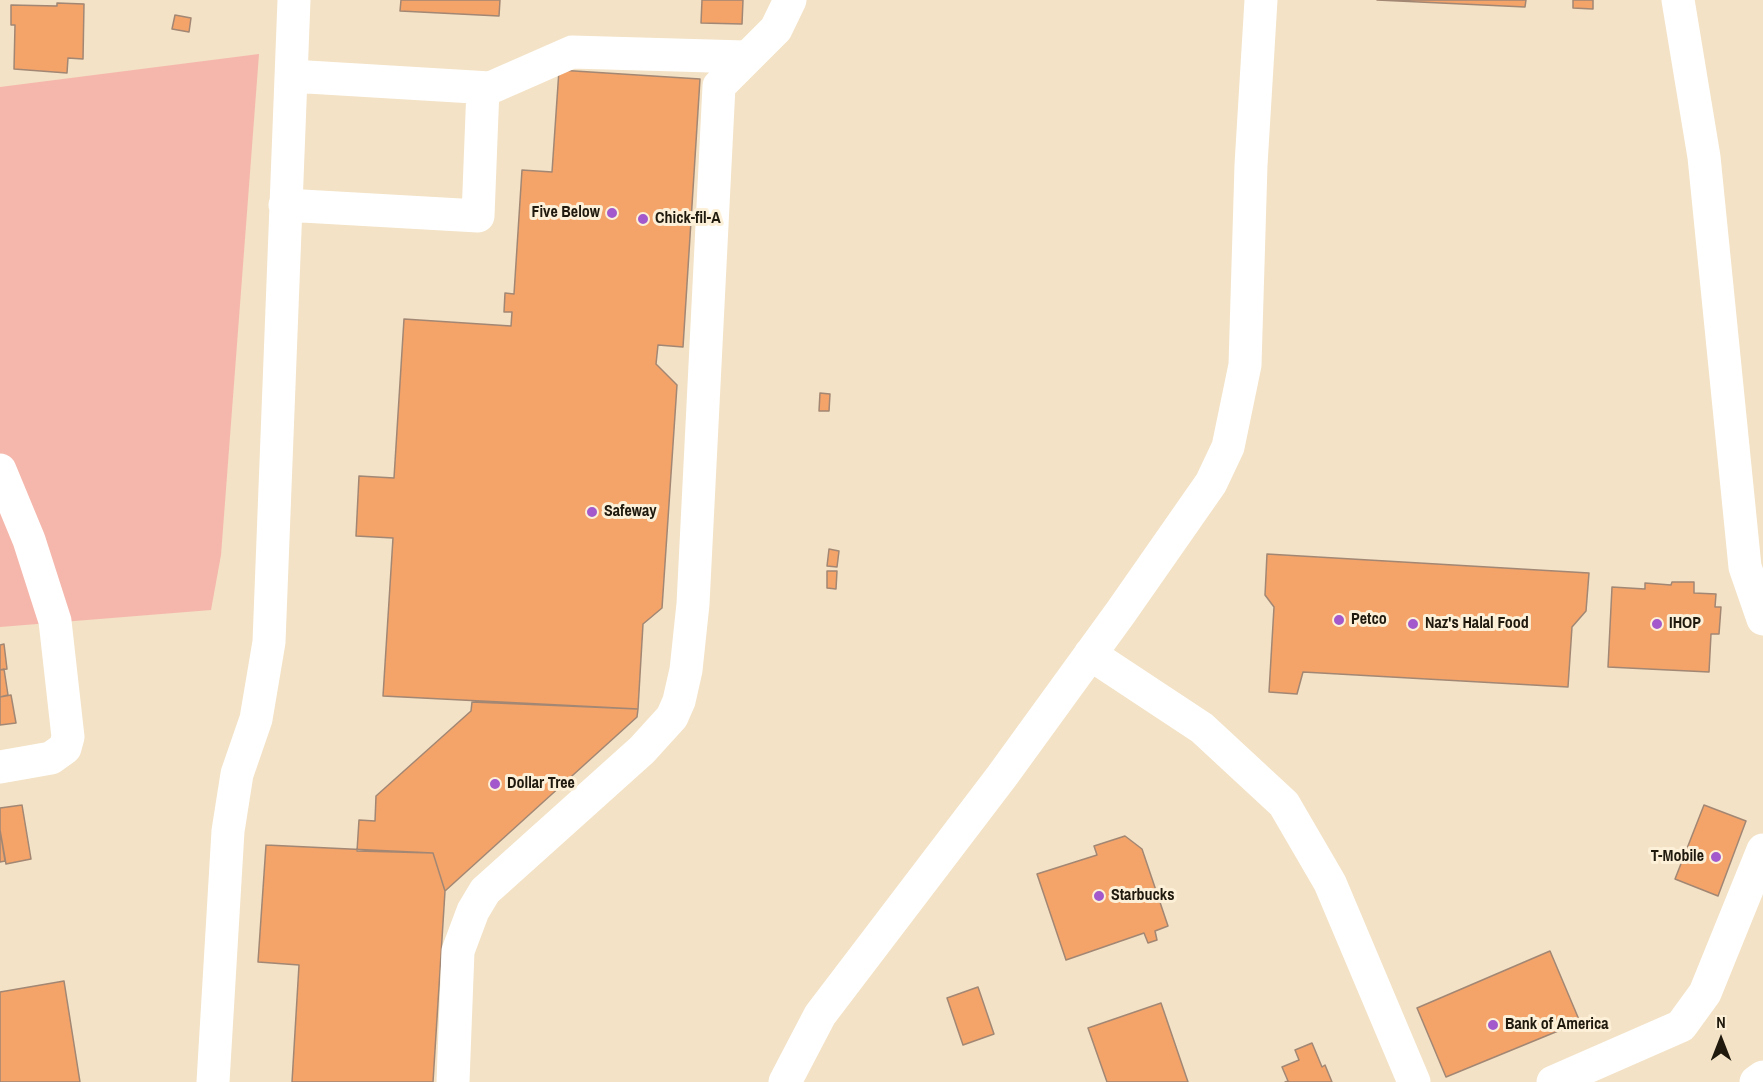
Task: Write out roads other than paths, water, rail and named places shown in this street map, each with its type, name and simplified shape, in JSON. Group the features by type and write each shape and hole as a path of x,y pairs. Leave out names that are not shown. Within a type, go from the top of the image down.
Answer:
{"main road":[{"path":"213,1082 228,831 237,774 256,719 269,642 294,0"},
{"path":"453,1082 458,951 473,910 485,891 642,750 672,717 679,701 686,670 693,604 719,86 776,28 790,0"},
{"path":"785,1082 820,1015 1002,776 1211,483 1230,438 1245,364 1251,165 1261,0"},
{"path":"1678,0 1704,158 1745,567 1763,619"},
{"path":"291,76 490,88 572,52 745,57"},
{"path":"285,205 478,216 483,88"},
{"path":"0,470 29,540 55,621 68,737 65,748 51,758 0,767"},
{"path":"1090,654 1202,728 1284,804 1330,883 1414,1082"},
{"path":"1553,1082 1681,1026 1705,993 1763,850"},
{"path":"1756,1082 1763,1077"}],"place":[{"name":"Five Below","path":"612,213"},
{"name":"Chick-fil-A","path":"643,219"},
{"name":"Safeway","path":"592,512"},
{"name":"Petco","path":"1339,620"},
{"name":"Naz's Halal Food","path":"1413,624"},
{"name":"IHOP","path":"1657,624"},
{"name":"Dollar Tree","path":"495,784"},
{"name":"T-Mobile","path":"1716,857"},
{"name":"Starbucks","path":"1099,896"},
{"name":"Bank of America","path":"1493,1025"}]}
